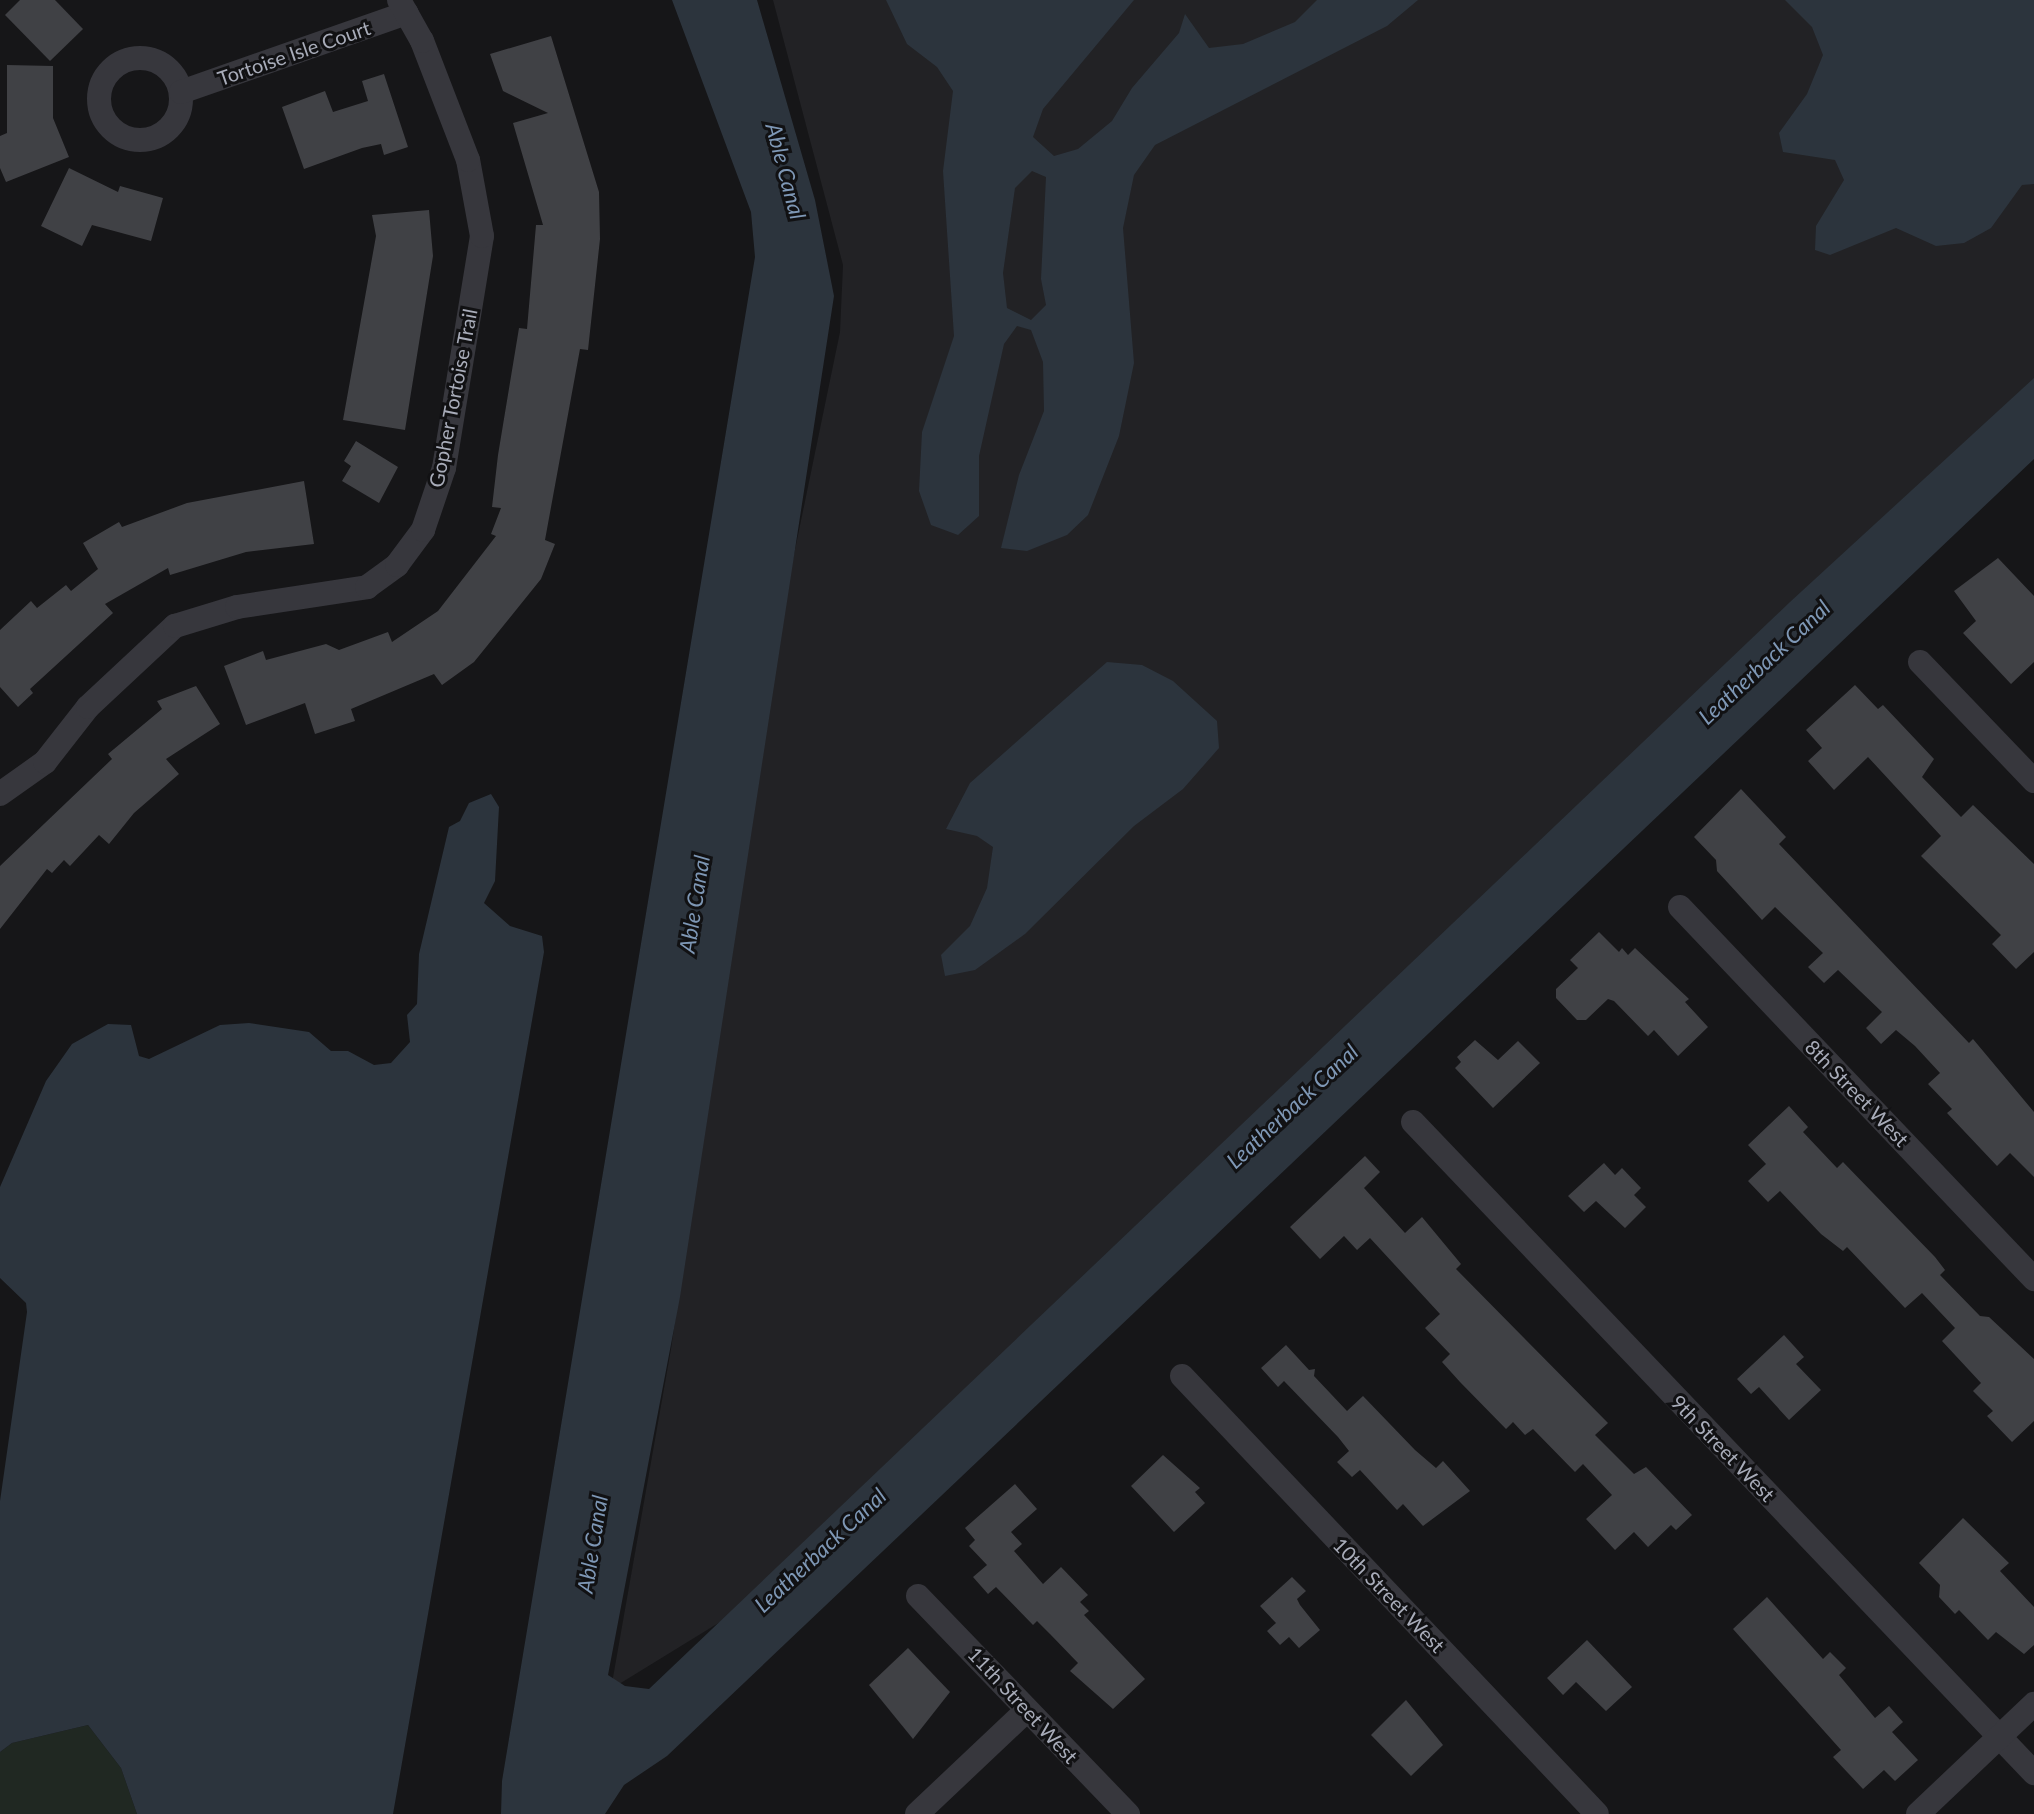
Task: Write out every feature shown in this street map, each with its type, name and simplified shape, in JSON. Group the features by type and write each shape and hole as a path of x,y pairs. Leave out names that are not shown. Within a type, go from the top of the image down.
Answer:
{"street":[{"name":"Tortoise Isle Court","path":"181,92 403,7"},
{"name":"Gopher Tortoise Trail","path":"0,794 45,762 88,707 175,626 237,607 367,587 397,565 423,530 444,468 482,236 468,160 403,7"},
{"path":"1920,662 2034,781"},
{"name":"8th Street West","path":"1680,907 2034,1279"},
{"name":"9th Street West","path":"1413,1122 2034,1773"},
{"name":"10th Street West","path":"1182,1376 1597,1814"},
{"name":"11th Street West","path":"918,1596 1128,1814"},
{"path":"1918,1814 2034,1704"},
{"path":"917,1814 1026,1711"}],"shaded area":[{"path":"773,0 2034,0 2034,380 772,1590 611,1689 671,1349 767,685 840,332 843,265"},
{"path":"88,1725 121,1768 137,1814 0,1814 0,1752 12,1743"}],"water":[{"path":"672,0 757,0 815,200 834,296 680,1297 608,1675 625,1686 649,1689 1790,602 2034,378 2034,459 667,1756 624,1785 605,1814 501,1814 502,1781 755,257 751,212"},
{"path":"886,0 1134,0 1043,109 1033,137 1054,156 1078,149 1112,121 1132,88 1179,33 1185,14 1209,48 1243,44 1295,22 1317,0 1418,0 1387,26 1155,145 1134,175 1123,228 1134,363 1119,436 1088,515 1067,535 1027,551 1001,548 1019,475 1044,411 1043,362 1031,330 1017,326 1004,344 979,456 979,516 958,535 931,525 919,491 922,432 954,336 943,171 953,91 937,67 907,44","holes":["1032,171 1046,177 1041,279 1046,305 1031,320 1007,308 1003,273 1015,188"]},
{"path":"1785,0 2034,0 2034,184 2022,185 1991,228 1964,243 1936,246 1896,228 1830,255 1815,250 1816,226 1844,180 1835,160 1783,152 1779,133 1807,94 1823,55 1812,27"},
{"path":"1107,662 1142,665 1173,681 1217,721 1219,748 1183,789 1134,826 1025,934 975,970 945,976 941,955 970,926 987,888 993,847 977,836 946,829 970,783"},
{"path":"491,794 499,807 495,881 484,903 510,926 542,936 544,952 393,1814 137,1814 121,1768 88,1725 12,1743 0,1752 0,1501 27,1312 26,1303 0,1278 0,1187 46,1081 72,1044 108,1024 131,1025 139,1056 149,1059 220,1025 249,1023 309,1032 331,1051 348,1051 374,1065 391,1063 410,1042 407,1015 417,1004 419,954 449,827 460,821 469,803"}],"building":[{"path":"20,0 55,0 83,29 50,61 5,15"},
{"path":"551,36 599,192 600,239 588,350 580,349 545,540 555,544 541,579 474,662 442,685 434,674 351,709 355,721 315,734 305,703 246,725 224,666 263,651 266,660 326,644 339,650 388,632 392,642 438,611 496,536 491,534 501,508 492,507 498,455 519,328 527,329 536,225 543,225 513,123 548,113 503,91 490,54"},
{"path":"7,65 53,66 53,118 69,157 6,182 0,168 0,136 7,133"},
{"path":"384,74 408,147 384,155 381,144 362,148 304,169 282,107 325,91 333,112 368,101 362,81"},
{"path":"69,168 118,192 120,186 163,198 151,241 92,225 82,246 41,226"},
{"path":"429,210 433,256 405,430 343,420 376,236 372,215"},
{"path":"356,441 398,467 379,503 342,481 351,466 344,461"},
{"path":"304,481 314,544 246,552 170,575 168,568 105,604 113,613 30,689 33,693 18,707 0,687 0,630 31,601 37,608 66,585 71,591 98,569 83,543 119,522 122,527 187,503"},
{"path":"1998,558 2034,596 2034,662 2011,684 1963,633 1976,621 1954,591"},
{"path":"1855,685 1878,709 1883,705 1934,759 1922,777 1961,817 1973,805 2034,864 2034,952 2016,969 1992,944 2001,935 1921,856 1941,836 1868,757 1834,790 1808,761 1822,748 1806,730"},
{"path":"196,686 220,724 166,759 179,774 134,813 109,844 99,835 70,866 64,860 52,873 47,869 0,929 0,866 112,759 108,754 162,709 157,701"},
{"path":"1741,789 1786,837 1779,844 1969,1043 1973,1039 2034,1112 2034,1177 2010,1153 1997,1166 1947,1113 1952,1109 1928,1084 1940,1073 1915,1046 1896,1030 1881,1044 1866,1028 1882,1012 1838,970 1824,983 1808,967 1823,953 1775,907 1762,920 1717,871 1716,860 1694,837"},
{"path":"1599,932 1619,952 1622,948 1628,955 1635,948 1689,999 1685,1002 1708,1027 1678,1056 1654,1030 1648,1036 1614,1001 1608,999 1586,1020 1577,1020 1556,998 1556,989 1578,968 1570,960"},
{"path":"1475,1040 1498,1060 1518,1041 1540,1063 1493,1108 1455,1068 1461,1062 1457,1057"},
{"path":"1789,1106 1808,1127 1803,1132 1837,1168 1843,1162 1935,1257 1945,1270 1940,1275 1980,1316 1989,1317 2034,1359 2034,1421 2012,1442 1987,1416 1993,1411 1973,1391 1981,1383 1942,1341 1955,1328 1922,1293 1905,1308 1847,1247 1843,1251 1821,1234 1780,1191 1768,1202 1748,1181 1766,1164 1748,1145"},
{"path":"1365,1156 1380,1172 1364,1188 1405,1233 1422,1217 1461,1264 1456,1269 1608,1423 1595,1435 1634,1474 1646,1467 1692,1515 1676,1530 1671,1525 1648,1547 1634,1532 1615,1550 1586,1519 1612,1495 1583,1464 1575,1472 1533,1429 1525,1435 1513,1422 1506,1429 1460,1382 1442,1362 1450,1354 1425,1328 1440,1314 1370,1238 1357,1250 1344,1236 1320,1259 1290,1227"},
{"path":"1604,1163 1615,1175 1622,1168 1641,1188 1634,1195 1646,1207 1625,1228 1596,1201 1584,1212 1568,1196"},
{"path":"1784,1335 1804,1357 1796,1364 1821,1390 1789,1420 1759,1387 1751,1394 1737,1379"},
{"path":"1286,1345 1309,1370 1315,1369 1314,1376 1347,1411 1363,1396 1415,1450 1436,1468 1443,1461 1470,1491 1423,1526 1403,1504 1397,1510 1360,1470 1352,1477 1337,1462 1349,1451 1338,1437 1284,1381 1278,1387 1261,1368"},
{"path":"1163,1455 1200,1488 1195,1492 1205,1503 1174,1532 1131,1486"},
{"path":"1015,1484 1037,1509 1011,1532 1022,1544 1014,1551 1043,1584 1061,1567 1088,1595 1080,1602 1089,1611 1084,1615 1145,1679 1113,1709 1070,1671 1078,1663 1037,1621 1033,1625 996,1587 988,1594 973,1577 987,1565 969,1546 975,1540 965,1528"},
{"path":"1963,1518 2009,1563 2000,1571 2034,1607 2034,1645 2024,1654 1996,1632 1988,1640 1959,1610 1955,1614 1939,1597 1940,1585 1919,1563"},
{"path":"1292,1577 1306,1591 1297,1599 1300,1605 1320,1630 1299,1648 1289,1637 1280,1645 1267,1631 1276,1623 1260,1606"},
{"path":"1767,1597 1823,1659 1830,1652 1846,1668 1839,1675 1875,1718 1889,1706 1903,1722 1892,1732 1918,1760 1895,1781 1884,1770 1863,1789 1833,1757 1841,1750 1733,1629"},
{"path":"1587,1640 1632,1687 1606,1711 1576,1682 1563,1695 1547,1678"},
{"path":"908,1648 950,1692 913,1739 869,1685"},
{"path":"1406,1700 1443,1745 1411,1776 1371,1735"}],"water label":[{"name":"Able Canal","path":"786,171"},
{"name":"Leatherback Canal","path":"1764,662"},
{"name":"Able Canal","path":"694,904"},
{"name":"Leatherback Canal","path":"1292,1106"},
{"name":"Able Canal","path":"592,1544"},
{"name":"Leatherback Canal","path":"820,1550"}]}
